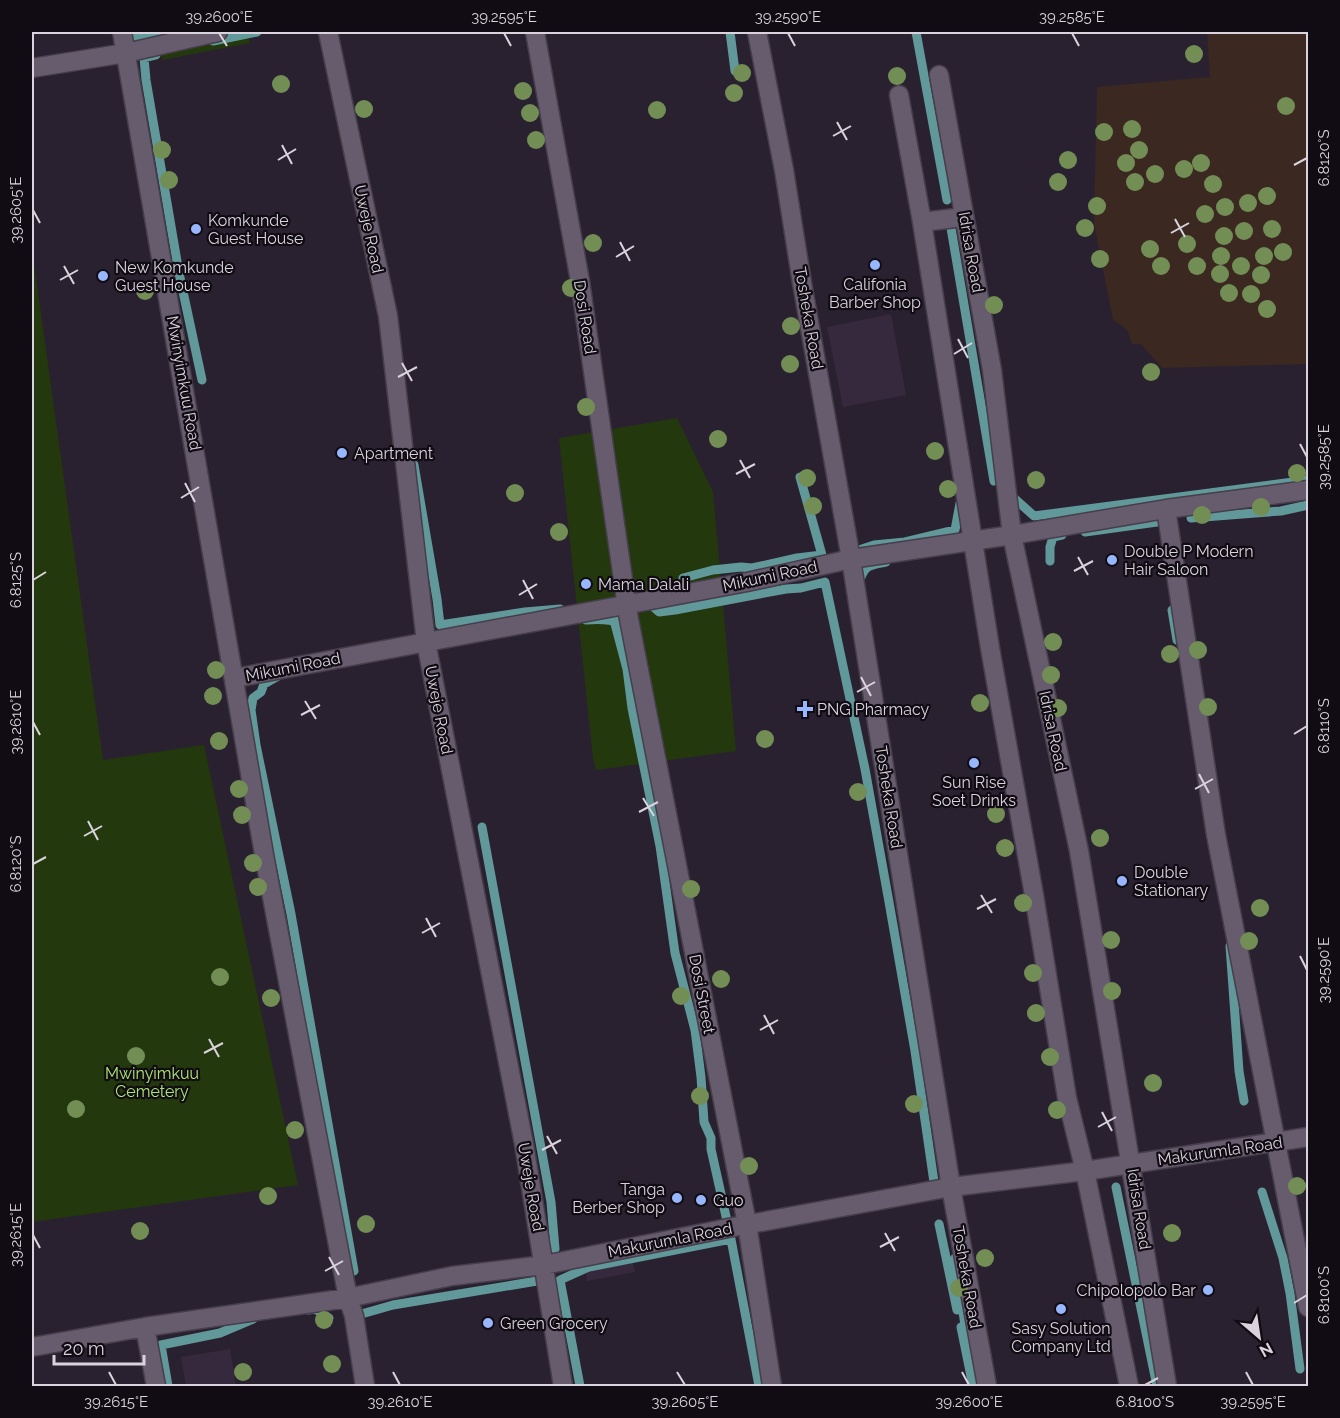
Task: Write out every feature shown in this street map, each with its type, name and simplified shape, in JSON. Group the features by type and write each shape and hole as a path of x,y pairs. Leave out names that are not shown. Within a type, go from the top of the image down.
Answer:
{"street":[{"name":"Mwinyimkuu Road","path":"122,32 268,871 348,1298 354,1316 365,1386"},
{"path":"32,68 126,53 218,32"},
{"name":"Uweje Road","path":"328,32 388,316 426,642 506,1045 563,1386"},
{"name":"Dosi Road","path":"535,32 580,281 627,603"},
{"name":"Tosheka Road","path":"757,32 784,170 851,559 951,1187 987,1386"},
{"name":"Idrisa Road","path":"939,75 992,370 1012,535 1079,851 1167,1386"},
{"path":"899,95 1063,1077 1129,1386"},
{"path":"922,222 964,217"},
{"name":"Mikumi Road","path":"235,678 747,582 851,559 1166,509 1308,490"},
{"path":"1166,509 1215,835 1308,1307"},
{"name":"Dosi Street","path":"627,603 747,1224 772,1386"},
{"name":"Makurumla Road","path":"32,1347 145,1327 348,1298 452,1276 544,1265 747,1224 951,1187 1084,1171 1308,1137"},
{"path":"145,1327 156,1386"}],"shaded area":[{"path":"1207,32 1308,32 1308,364 1162,368 1141,344 1132,344 1127,330 1113,320 1094,223 1097,87 1210,77"},
{"path":"891,314 906,395 843,407 827,327"},
{"path":"633,1262 635,1272 587,1281 586,1270"},
{"path":"230,1349 236,1386 186,1386 181,1357"}],"green space":[{"path":"248,35 250,43 162,60 161,52"},
{"name":"Mwinyimkuu Cemetery","path":"32,249 103,760 204,745 298,1185 32,1222"},
{"path":"677,418 713,492 736,751 596,770 559,438"}],"waterway":[{"path":"121,40 165,32"},
{"path":"213,41 257,32"},
{"path":"730,32 735,71"},
{"path":"916,32 947,200"},
{"path":"156,55 144,58 146,80 179,273 202,380"},
{"path":"951,228 994,481"},
{"path":"414,465 440,625 560,609"},
{"path":"683,578 713,570 752,568 822,555 800,477"},
{"path":"1014,498 1034,516 1308,480"},
{"path":"856,551 874,545 905,542 955,530 961,498"},
{"path":"1191,518 1281,511 1308,505"},
{"path":"1085,532 1157,522"},
{"path":"1050,561 1053,537 1062,535"},
{"path":"856,578 860,580 869,566 886,562"},
{"path":"646,605 650,604 659,612 675,610 825,582 865,769 915,1051 934,1182"},
{"path":"1172,610 1177,640"},
{"path":"614,620 629,614"},
{"path":"586,620 619,623"},
{"path":"614,620 627,669 632,708 660,846 675,953 695,1030 704,1122 711,1138 711,1149 727,1221"},
{"path":"278,676 264,684 261,692 253,698 251,710 256,745 291,914 354,1271"},
{"path":"482,827 551,1202 555,1249"},
{"path":"1230,946 1239,1071 1244,1101"},
{"path":"1116,1187 1157,1386"},
{"path":"1262,1192 1283,1258 1300,1369"},
{"path":"939,1224 957,1310"},
{"path":"730,1234 759,1386"},
{"path":"580,1386 560,1280 589,1267 731,1239"},
{"path":"955,1258 965,1325 972,1344"},
{"path":"359,1320 358,1315 393,1305 549,1279"},
{"path":"308,1310 315,1309 329,1318"},
{"path":"168,1386 161,1345 220,1333 253,1319"},
{"path":"961,1327 973,1386"}],"place":[{"name":"Komkunde Guest House","path":"196,229"},
{"name":"Califonia Barber Shop","path":"875,265"},
{"name":"New Komkunde Guest House","path":"103,276"},
{"name":"Apartment","path":"342,453"},
{"name":"Double P Modern Hair Saloon","path":"1112,560"},
{"name":"Mama Dalali","path":"586,584"},
{"name":"PNG Pharmacy","path":"805,709"},
{"name":"Sun Rise Soet Drinks","path":"974,763"},
{"name":"Double Stationary","path":"1122,881"},
{"name":"Tanga Berber Shop","path":"677,1198"},
{"name":"Guo","path":"701,1200"},
{"name":"Chipolopolo Bar","path":"1208,1290"},
{"name":"Sasy Solution Company Ltd","path":"1061,1309"},
{"name":"Green Grocery","path":"488,1323"}]}
